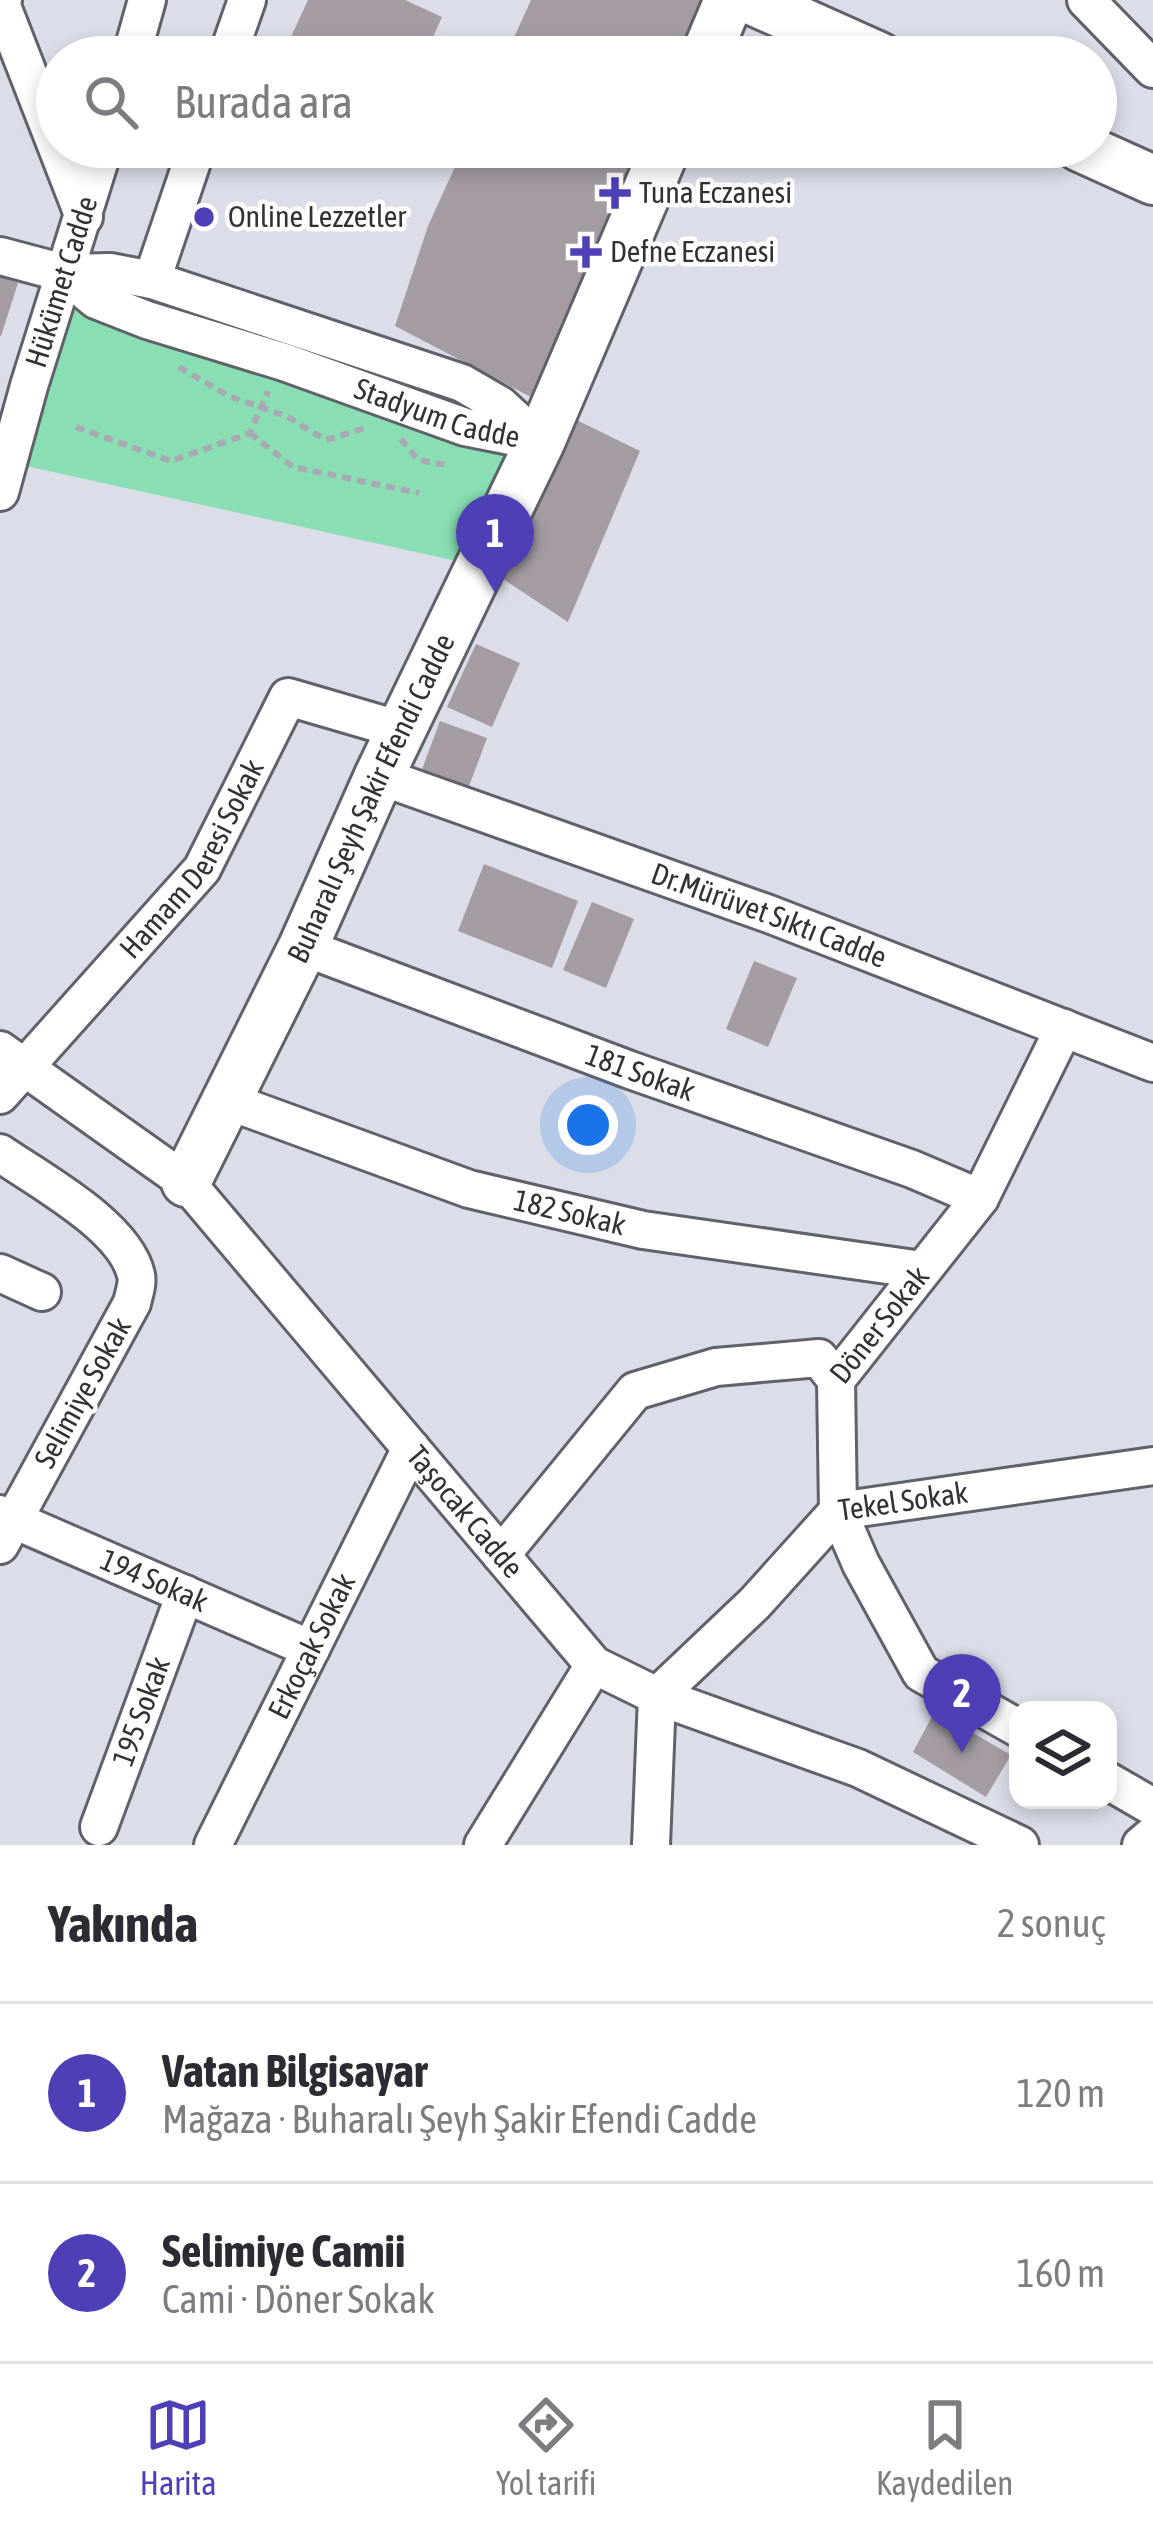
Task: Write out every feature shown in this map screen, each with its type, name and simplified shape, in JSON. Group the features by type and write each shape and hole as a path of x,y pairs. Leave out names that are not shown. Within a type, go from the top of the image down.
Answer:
{"street":[{"path":"137,36 147,0"},
{"path":"234,36 247,0"},
{"path":"714,36 729,0"},
{"path":"752,0 832,36"},
{"path":"1085,0 1153,69"},
{"name":"Hükümet Cadde","path":"2,1 36,91"},
{"path":"1117,164 1153,180"},
{"name":"Hükümet Cadde","path":"0,492 14,381 84,217 65,168"},
{"path":"84,217 98,168"},
{"path":"152,280 190,168"},
{"name":"Buharalı Şeyh Şakir Efendi Cadde","path":"186,1183 303,947 540,442 657,168"},
{"name":"Stadyum Cadde","path":"0,256 64,273 110,272 152,280 462,383 500,405 540,442"},
{"name":"Stadyum Cadde","path":"64,273 96,300 148,320 284,362 465,427 540,442"},
{"name":"Hamam Deresi Sokak","path":"8,1071 202,869 288,697 401,730"},
{"name":"Dr.Mürüvet Sıktı Cadde","path":"380,776 769,914 1153,1063"},
{"name":"181 Sokak","path":"303,947 980,1198"},
{"name":"Döner Sokak","path":"1009,1723 921,1673 861,1564 838,1511 836,1379 980,1198 1064,1028"},
{"name":"Taşocak Cadde","path":"8,1071 186,1183 594,1665 657,1696 858,1768 1020,1845"},
{"name":"182 Sokak","path":"228,1101 469,1189 643,1230 922,1270"},
{"name":"Selimiye Sokak","path":"0,1153 80,1208 122,1245 137,1277 132,1303 4,1526"},
{"path":"0,1273 42,1292"},
{"path":"501,1555 634,1390 716,1367 819,1358 836,1379"},
{"name":"Erkoçak Sokak","path":"213,1845 411,1448"},
{"name":"Tekel Sokak","path":"657,1696 754,1603 838,1511 1153,1466"},
{"name":"194 Sokak","path":"4,1526 185,1594 310,1649"},
{"name":"195 Sokak","path":"99,1827 185,1594"},
{"path":"483,1845 594,1665"},
{"path":"651,1845 657,1696"},
{"path":"1117,1786 1153,1807"},
{"path":"1141,1845 1153,1835"}],"path":[{"path":"161,357 229,396 286,416 326,440 368,426 381,429"},
{"path":"76,428 171,461 250,433 260,408"},
{"path":"394,431 418,460 447,465"},
{"path":"250,433 293,467 419,494"}],"green space":[{"path":"97,309 540,442 479,566 8,462 52,311"}],"building":[{"path":"308,0 405,0 442,17 433,36 291,36"},
{"path":"531,0 729,0 711,36 515,36"},
{"path":"454,168 649,168 554,409 395,326 428,226"},
{"path":"0,277 18,283 1,336 0,336"},
{"path":"554,409 640,451 568,622 482,565"},
{"path":"476,644 520,663 492,727 447,707"},
{"path":"440,721 487,738 468,789 421,772"},
{"path":"484,864 578,901 552,968 458,931"},
{"path":"592,902 634,919 606,988 563,970"},
{"path":"754,961 797,978 768,1047 726,1029"},
{"path":"935,1711 1009,1754 1009,1758 986,1797 913,1752"}],"place":[{"name":"Tuna Eczanesi","path":"615,193"},
{"name":"Online Lezzetler","path":"204,217"},
{"name":"Defne Eczanesi","path":"586,252"},
{"name":"Vatan Bilgisayar","path":"495,593"},
{"name":"Selimiye Camii","path":"962,1753"}]}
